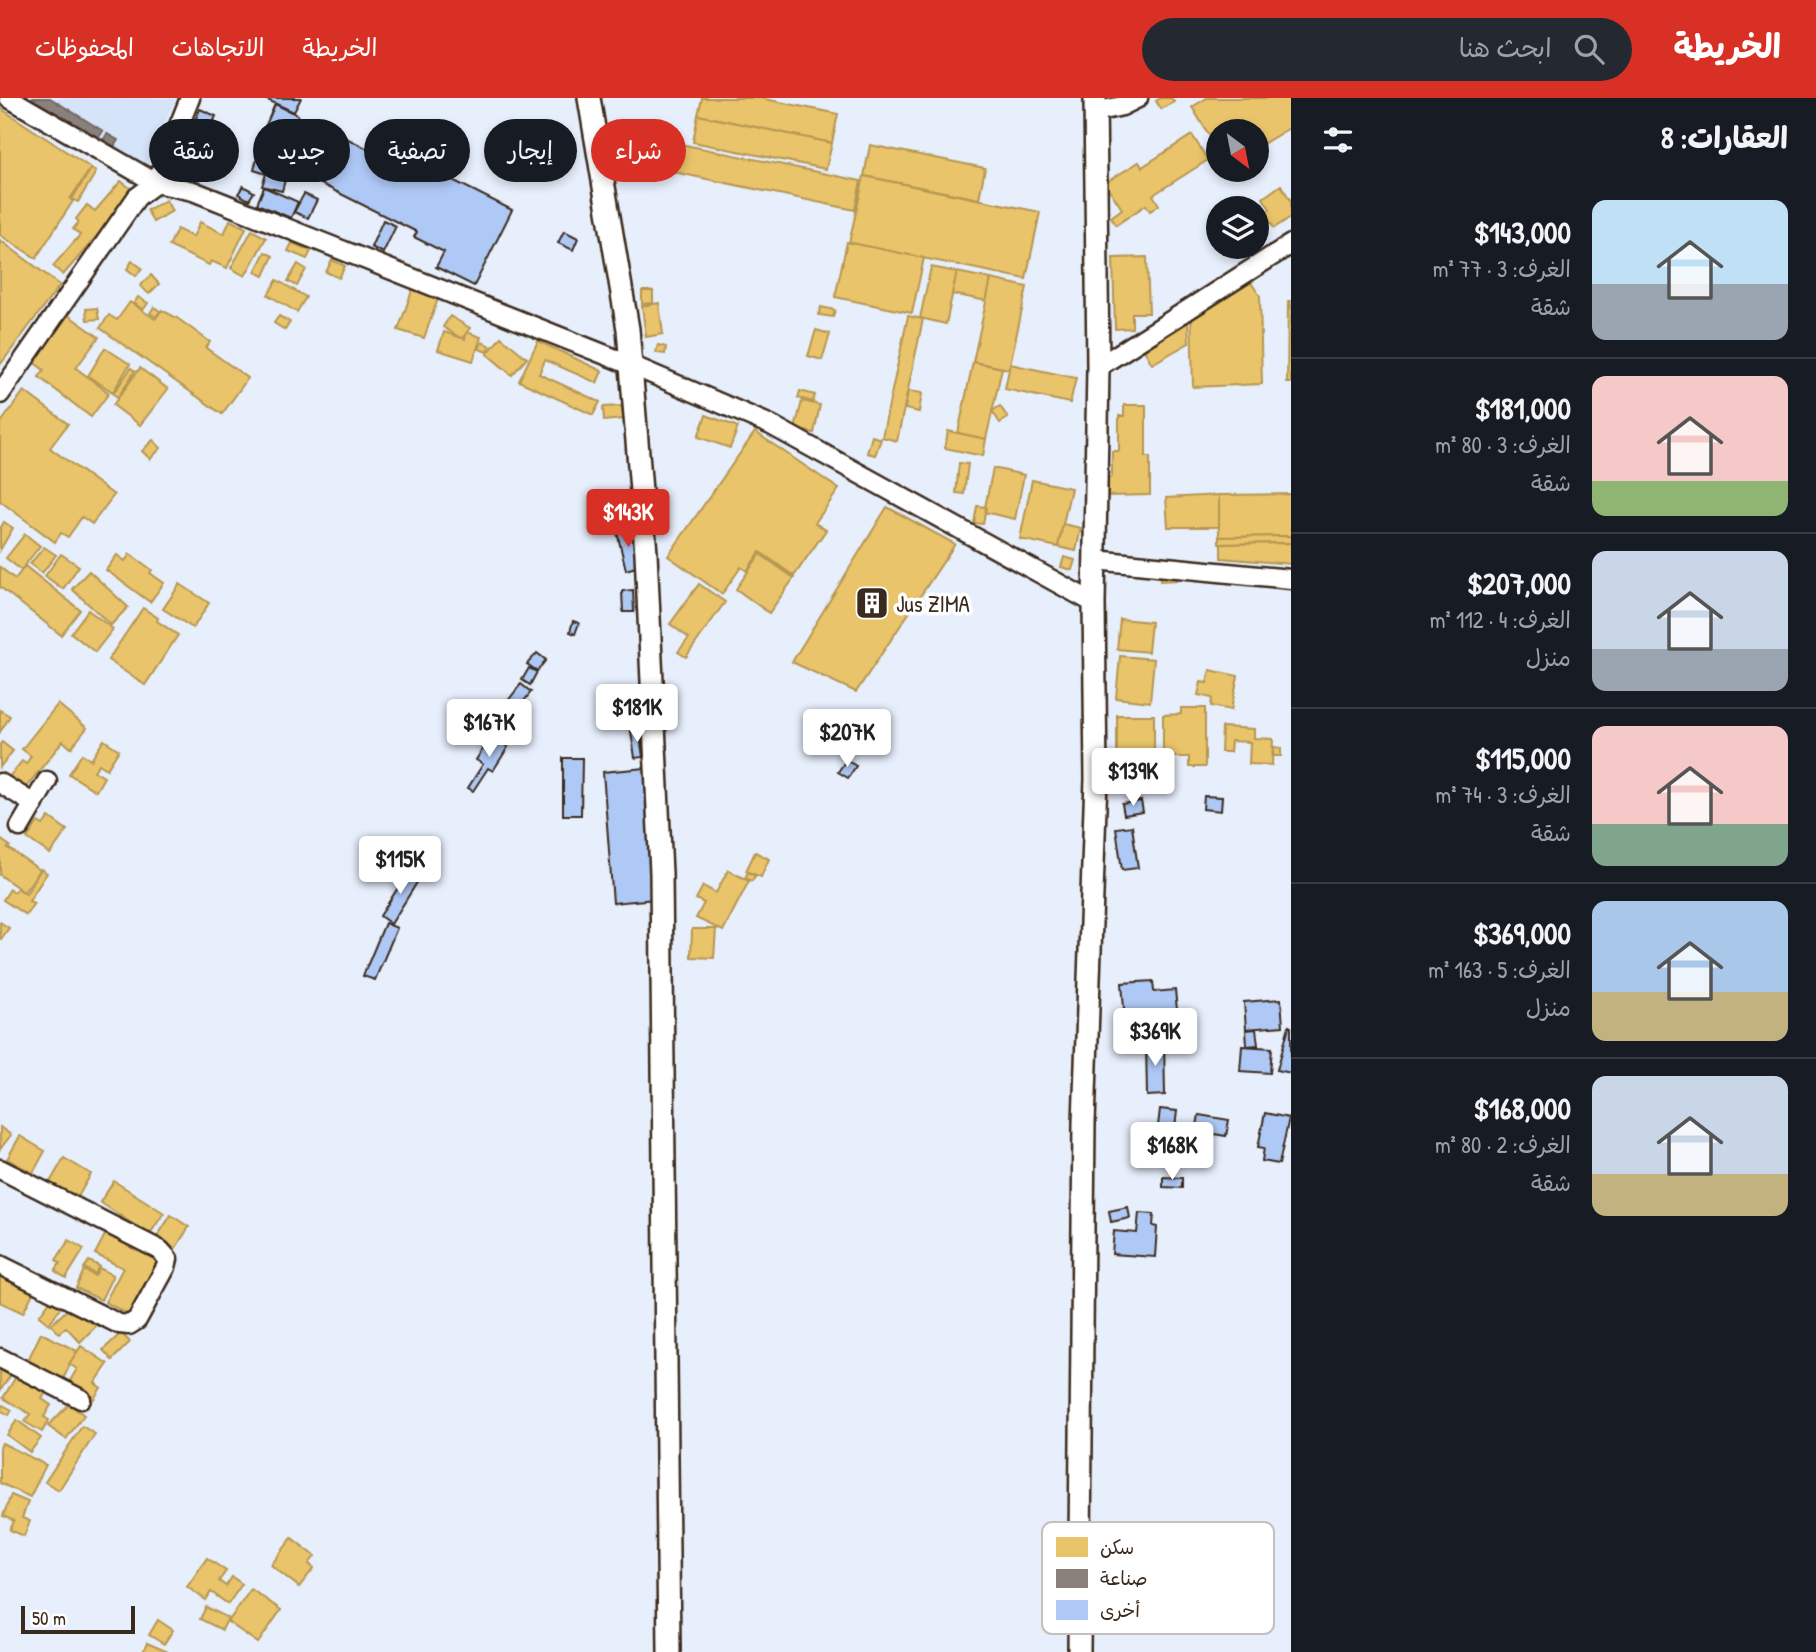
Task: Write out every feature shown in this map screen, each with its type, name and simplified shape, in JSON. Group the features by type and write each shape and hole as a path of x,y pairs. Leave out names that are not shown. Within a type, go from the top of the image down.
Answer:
{"main road":[{"path":"589,98 628,329 646,553 662,873 669,1652"},
{"path":"1080,1522 1084,1124 1096,779 1094,603 1098,367 1095,105"},
{"path":"1079,1634 1079,1652"}],"street":[{"path":"9,98 156,183 192,191 631,365 771,425 1094,603"},
{"path":"0,394 137,197 156,183 190,98"},
{"path":"1095,105 1122,106 1138,98"},
{"path":"1098,367 1291,244"},
{"path":"1095,560 1291,579"},
{"path":"20,827 47,781"},
{"path":"0,783 34,804"},
{"path":"0,1169 160,1250 166,1255 168,1263 138,1320 129,1325 119,1324 0,1265"},
{"path":"0,1358 81,1399"}],"shaded area":[{"path":"8,98 176,98 167,119 149,119 149,159 143,172"}],"building: سكن":[{"path":"702,98 760,98 838,114 832,143 698,115"},
{"path":"1171,98 1174,102 1161,109 1156,101"},
{"path":"1207,98 1291,98 1291,127 1269,140 1269,119 1206,119 1206,130 1192,107"},
{"path":"0,108 91,168 36,258 0,235"},
{"path":"698,115 832,143 826,169 693,142"},
{"path":"1192,135 1206,157 1206,161 1153,195 1159,205 1150,211 1146,205 1116,225 1111,217 1122,209 1105,183 1139,162 1142,167"},
{"path":"686,145 861,181 855,210 686,175"},
{"path":"870,145 985,168 979,199 864,176"},
{"path":"91,169 96,172 78,202 72,199"},
{"path":"864,176 1040,212 1026,279 849,243"},
{"path":"121,181 135,192 63,275 53,266 80,235 73,229 79,222 76,219 87,205 95,211"},
{"path":"1281,185 1291,201 1291,217 1274,228 1269,220 1269,196 1266,196"},
{"path":"166,200 172,211 153,222 147,210"},
{"path":"230,220 246,228 227,268 211,261 209,265 169,246 177,229 193,237 200,222 224,234"},
{"path":"252,230 266,238 245,276 231,268"},
{"path":"0,240 60,285 0,365"},
{"path":"847,242 924,258 912,313 835,297"},
{"path":"292,243 311,251 307,259 288,251"},
{"path":"265,252 273,256 264,276 255,272"},
{"path":"1147,257 1149,313 1132,313 1132,328 1115,329 1113,258"},
{"path":"332,260 345,266 339,278 326,272"},
{"path":"132,261 142,268 136,276 127,269"},
{"path":"298,264 306,269 297,286 288,281"},
{"path":"931,267 957,272 946,324 920,318"},
{"path":"957,272 991,279 987,301 952,294"},
{"path":"151,275 159,284 149,294 140,286"},
{"path":"1246,275 1260,296 1262,384 1193,387 1191,311"},
{"path":"991,279 1027,287 1009,369 973,362"},
{"path":"277,280 306,297 297,312 268,295"},
{"path":"413,288 439,296 424,338 398,330"},
{"path":"642,291 653,291 653,303 642,304"},
{"path":"138,297 148,303 143,310 134,303"},
{"path":"1288,301 1291,301 1291,383 1287,383"},
{"path":"130,302 155,319 162,310 177,318 210,342 206,348 248,378 222,414 100,328 109,315 117,320"},
{"path":"659,303 663,334 646,337 642,306"},
{"path":"154,307 160,311 156,317 150,313"},
{"path":"821,307 835,310 833,317 819,315"},
{"path":"97,308 99,319 87,320 86,309"},
{"path":"68,315 99,337 76,368 109,393 91,417 39,377 44,370 33,362"},
{"path":"279,316 290,322 285,330 274,323"},
{"path":"450,316 470,328 462,339 443,327"},
{"path":"908,316 923,319 897,441 882,437"},
{"path":"1188,320 1189,343 1152,364 1143,348"},
{"path":"816,330 830,334 822,360 808,356"},
{"path":"444,332 465,339 467,332 481,337 473,361 438,350"},
{"path":"501,337 527,358 512,375 487,354"},
{"path":"538,341 602,371 597,383 545,360 539,374 600,402 593,415 519,381"},
{"path":"482,342 490,346 487,352 479,349"},
{"path":"658,345 666,347 665,354 656,353"},
{"path":"105,348 130,364 113,392 88,376"},
{"path":"973,362 1002,368 986,439 958,433"},
{"path":"1010,364 1076,378 1070,403 1005,389"},
{"path":"131,368 135,371 118,397 113,394"},
{"path":"140,368 168,389 140,425 113,405"},
{"path":"24,391 68,424 50,448 114,495 92,524 82,517 68,537 61,533 55,542 0,501 0,424"},
{"path":"800,391 815,395 813,402 798,398"},
{"path":"908,391 922,393 919,412 905,409"},
{"path":"802,401 820,405 814,433 795,429"},
{"path":"1124,405 1146,405 1146,457 1150,457 1150,495 1108,496 1108,477 1112,477 1112,451 1119,451 1119,416 1124,416"},
{"path":"622,406 623,419 604,421 603,407"},
{"path":"1000,406 1008,418 1000,423 992,411"},
{"path":"706,415 738,427 730,448 698,437"},
{"path":"948,431 986,439 983,456 945,448"},
{"path":"755,432 839,489 815,523 826,530 794,576 760,552 747,571 741,567 722,594 668,556"},
{"path":"872,436 881,439 875,455 867,453"},
{"path":"153,440 161,448 150,459 142,451"},
{"path":"959,463 968,464 964,494 956,493"},
{"path":"993,468 1024,475 1015,519 984,512"},
{"path":"1032,480 1071,488 1058,547 1020,539"},
{"path":"1291,494 1291,536 1219,537 1219,495"},
{"path":"1219,495 1219,527 1168,527 1166,498"},
{"path":"977,506 986,507 983,524 974,523"},
{"name":"Jus ZIMA","path":"887,507 955,544 856,692 792,662"},
{"path":"4,522 13,528 0,550 0,529"},
{"path":"1063,524 1081,528 1076,551 1058,547"},
{"path":"25,534 40,546 21,570 6,558"},
{"path":"1291,536 1291,543 1219,544 1219,537"},
{"path":"1291,543 1291,564 1221,558 1221,544"},
{"path":"44,547 56,555 42,573 30,564"},
{"path":"61,554 79,566 63,589 45,576"},
{"path":"130,554 152,570 150,573 164,583 150,602 106,570 117,555 125,561"},
{"path":"760,554 794,578 769,613 736,589"},
{"path":"1064,557 1075,560 1072,570 1061,567"},
{"path":"25,566 80,610 61,635 0,587 0,567 15,579"},
{"path":"89,571 128,607 111,625 72,589"},
{"path":"1176,572 1177,580 1160,581 1160,573"},
{"path":"180,584 209,603 193,628 163,609"},
{"path":"699,584 725,602 686,657 678,652 689,638 670,624"},
{"path":"143,608 178,635 145,685 108,660"},
{"path":"88,610 113,629 95,652 71,633"},
{"path":"1120,619 1151,622 1148,652 1117,649"},
{"path":"1120,656 1154,659 1150,702 1116,698"},
{"path":"1210,670 1238,676 1231,710 1211,706 1212,698 1198,695 1201,682 1207,683"},
{"path":"58,704 87,728 71,748 63,741 23,791 7,779 22,761 26,764 31,756 22,749"},
{"path":"1181,708 1205,708 1205,767 1189,767 1189,757 1163,757 1163,715 1181,714"},
{"path":"0,710 10,716 0,732"},
{"path":"1117,715 1154,715 1154,760 1160,760 1160,770 1117,770"},
{"path":"1222,727 1254,729 1254,738 1273,739 1272,765 1249,764 1250,742 1231,741 1230,752 1221,752"},
{"path":"104,740 119,750 107,769 99,764 94,771 104,777 96,791 69,774 82,754 91,760"},
{"path":"2,742 13,751 0,767 0,744"},
{"path":"1274,747 1281,748 1281,756 1273,756"},
{"path":"49,817 67,830 50,854 27,838 38,822 43,825"},
{"path":"0,839 10,846 8,848 40,870 24,892 0,875"},
{"path":"755,852 769,859 761,877 746,871"},
{"path":"41,869 47,873 29,901 34,903 26,915 3,900 10,889 14,892 17,888 26,894"},
{"path":"728,870 749,881 723,931 696,918 704,903 696,899 703,886 716,893"},
{"path":"748,872 755,876 752,881 745,878"},
{"path":"0,922 9,928 1,939 0,938"},
{"path":"692,929 716,929 714,958 691,957"},
{"path":"0,1127 11,1135 0,1149"},
{"path":"20,1136 45,1151 33,1173 7,1159"},
{"path":"64,1158 91,1174 76,1200 49,1184"},
{"path":"114,1181 164,1213 149,1235 100,1202"},
{"path":"171,1215 189,1227 175,1249 157,1237"},
{"path":"108,1229 160,1256 129,1315 105,1302 123,1268 95,1254"},
{"path":"69,1240 84,1249 66,1278 55,1271 60,1263 56,1260"},
{"path":"89,1261 99,1266 95,1274 84,1268"},
{"path":"99,1268 113,1275 101,1300 76,1288 84,1270 95,1276"},
{"path":"0,1269 36,1287 23,1313 0,1302"},
{"path":"53,1297 63,1304 49,1324 39,1316"},
{"path":"74,1303 96,1326 80,1342 66,1327 59,1333 51,1325"},
{"path":"41,1333 77,1351 62,1381 26,1364"},
{"path":"121,1333 130,1342 112,1360 103,1350"},
{"path":"81,1346 108,1364 95,1383 101,1388 93,1400 68,1384 77,1369 69,1364"},
{"path":"0,1370 10,1376 0,1391"},
{"path":"17,1375 46,1392 42,1399 51,1405 44,1417 49,1420 42,1432 25,1422 30,1414 3,1398"},
{"path":"69,1404 84,1415 66,1439 48,1426"},
{"path":"3,1405 12,1410 9,1415 0,1410"},
{"path":"17,1420 41,1438 30,1452 7,1435"},
{"path":"82,1426 95,1434 59,1490 45,1482"},
{"path":"2,1443 46,1465 30,1497 0,1483"},
{"path":"11,1495 28,1502 22,1518 30,1521 24,1536 10,1530 14,1521 3,1516"},
{"path":"292,1538 315,1556 309,1564 314,1568 299,1587 271,1565"},
{"path":"207,1558 226,1571 219,1581 226,1586 232,1577 242,1584 228,1604 211,1592 206,1600 187,1587"},
{"path":"251,1589 281,1610 258,1643 228,1622"},
{"path":"206,1607 228,1618 222,1630 200,1619"},
{"path":"158,1620 173,1630 164,1644 149,1635"},
{"path":"147,1643 168,1652 143,1652"}],"building: صناعة":[{"path":"17,98 50,98 103,131 93,146"},
{"path":"107,134 118,140 111,151 100,145"}],"building: أخرى":[{"path":"263,98 301,98 294,112"},
{"path":"275,104 298,115 296,119 269,119"},
{"path":"200,109 216,116 215,119 196,119"},
{"path":"350,140 364,147 364,182 457,182 512,210 474,286 436,267 444,252 414,237 417,232 317,182 350,182"},
{"path":"263,182 284,182 282,191 262,186"},
{"path":"243,186 254,192 249,200 238,194"},
{"path":"264,187 298,202 291,218 257,204"},
{"path":"304,194 317,200 308,218 294,212"},
{"path":"383,220 396,226 383,253 371,247"},
{"path":"564,231 578,238 573,250 558,243"},
{"path":"627,510 636,513 633,523 623,520"},
{"path":"631,529 639,566 626,570 617,532"},
{"path":"633,590 634,612 623,612 622,591"},
{"path":"573,621 579,623 575,634 570,632"},
{"path":"537,653 546,660 537,671 527,664"},
{"path":"529,668 537,672 530,685 522,680"},
{"path":"521,684 531,692 497,736 487,728"},
{"path":"639,730 643,757 635,758 631,731"},
{"path":"491,736 508,747 493,771 488,768 473,791 468,788 483,764 476,760"},
{"path":"563,758 582,758 581,815 563,815"},
{"path":"846,760 856,766 848,778 838,772"},
{"path":"645,768 655,899 613,903 603,772"},
{"path":"1204,796 1222,797 1221,811 1203,809"},
{"path":"1141,801 1143,812 1124,815 1122,804"},
{"path":"1132,826 1138,868 1122,870 1116,828"},
{"path":"410,869 421,876 391,924 380,916"},
{"path":"385,923 397,928 375,980 363,976"},
{"path":"1153,981 1154,992 1175,990 1179,1029 1126,1034 1122,983"},
{"path":"1281,999 1283,1026 1246,1029 1244,1002"},
{"path":"1289,1026 1291,1027 1291,1073 1277,1070"},
{"path":"1256,1029 1258,1045 1247,1046 1246,1030"},
{"path":"1146,1041 1164,1041 1165,1095 1147,1096"},
{"path":"1242,1046 1272,1048 1270,1073 1240,1071"},
{"path":"1160,1109 1177,1111 1171,1162 1154,1160"},
{"path":"1265,1113 1289,1118 1279,1164 1262,1161 1264,1148 1258,1147"},
{"path":"1199,1115 1229,1120 1226,1136 1196,1131"},
{"path":"1163,1177 1182,1178 1182,1188 1163,1187"},
{"path":"1128,1207 1130,1218 1111,1222 1109,1211"},
{"path":"1139,1213 1154,1214 1153,1226 1157,1227 1155,1257 1112,1254 1114,1231 1137,1233"}],"place":[{"name":"Jus ZIMA","path":"872,603"}]}
